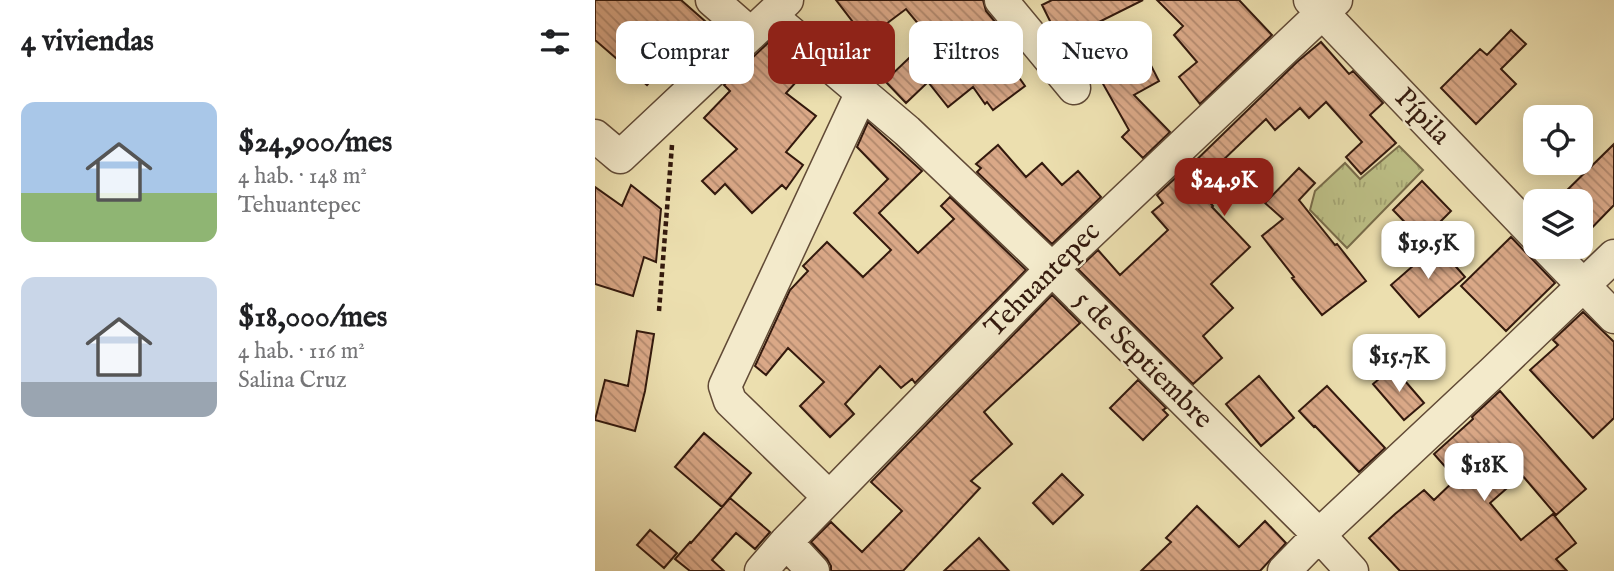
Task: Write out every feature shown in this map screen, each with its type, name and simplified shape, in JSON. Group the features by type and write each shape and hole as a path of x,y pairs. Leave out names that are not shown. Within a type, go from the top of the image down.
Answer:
{"street":[{"name":"5 de Septiembre","path":"712,0 770,17 907,131 1052,269 1352,571"},
{"path":"1001,0 1074,88"},
{"name":"Pípila","path":"1322,4 1523,222"},
{"name":"Tehuantepec","path":"761,571 786,542 1052,269 1322,4"},
{"path":"595,136 620,157 770,17"},
{"path":"829,498 730,401 725,386 862,92"},
{"path":"1284,571 1614,256"},
{"path":"1558,259 1614,317"},
{"path":"786,542 813,571"}],"path":[{"path":"659,311 675,105"}],"green space":[{"path":"1399,146 1423,170 1347,248 1310,210 1315,191 1345,163 1360,179"}],"building":[{"path":"595,0 681,0 705,21 616,21 616,58 595,40"},
{"path":"836,0 983,0 986,11 994,21 916,21 906,9 890,21 852,21"},
{"path":"1052,0 1143,0 1101,21 1050,21 1042,5"},
{"path":"1157,0 1239,0 1272,35 1200,104 1179,77 1197,62 1174,35 1183,26"},
{"path":"1511,30 1526,44 1501,69 1516,84 1476,124 1441,88 1480,49 1487,55"},
{"path":"1321,42 1349,74 1353,71 1383,103 1370,115 1396,143 1361,174 1346,157 1362,142 1326,102 1309,118 1300,108 1275,130 1266,119 1196,186 1250,247 1211,284 1233,308 1203,336 1222,358 1193,384 1078,269 1098,250 1120,275 1168,230 1152,212 1163,203 1157,195"},
{"path":"768,43 768,84 794,84 786,93 816,116 786,152 803,165 786,189 782,185 752,213 725,184 715,194 702,181 737,149 704,118 730,91 725,84 754,84 754,56"},
{"path":"909,58 909,84 926,84 906,103 888,84 895,84 895,71"},
{"path":"1152,67 1159,81 1134,95 1170,132 1143,158 1122,137 1129,130 1103,84 1152,84"},
{"path":"1023,83 1025,86 993,110 973,87 948,107 930,84"},
{"path":"868,122 922,171 879,213 918,253 954,219 941,206 950,197 1026,270 915,383 912,379 901,388 880,366 845,404 854,414 830,437 800,406 824,382 788,348 766,375 755,366 790,290 808,271 803,266 827,242 863,277 891,250 854,213 888,179 857,147"},
{"path":"1614,144 1614,205 1593,227 1593,189 1568,189 1582,175 1593,175 1593,165"},
{"path":"998,145 1026,177 1042,163 1062,185 1078,171 1101,197 1052,244 977,172 981,168 976,164"},
{"path":"1299,168 1315,183 1299,200 1366,281 1322,315 1262,236 1283,219 1265,203"},
{"path":"1422,181 1451,211 1422,240 1393,210"},
{"path":"631,185 661,209 656,262 644,257 633,296 595,284 595,187 622,206"},
{"path":"1511,237 1523,250 1523,259 1532,259 1555,283 1506,331 1461,286"},
{"path":"1437,245 1465,277 1419,317 1391,285"},
{"path":"1052,295 1080,323 984,412 1012,444 971,481 980,488 903,571 831,571 827,559 811,542 831,522 862,552 902,511 871,482"},
{"path":"1583,312 1614,342 1614,418 1593,438 1530,370 1558,345 1553,340"},
{"path":"637,331 654,334 645,391 635,431 595,420 605,380 628,386"},
{"path":"1393,367 1424,403 1404,420 1373,384"},
{"path":"1259,376 1294,418 1261,446 1226,404"},
{"path":"1138,380 1166,408 1163,410 1168,415 1143,440 1110,408"},
{"path":"1327,386 1385,448 1359,472 1299,411"},
{"path":"1500,391 1586,489 1556,515 1522,475 1490,503 1521,540 1553,514 1576,543 1556,559 1567,571 1400,571 1369,538 1424,490 1434,500 1456,479 1434,454"},
{"path":"704,433 751,473 722,507 675,467"},
{"path":"1062,474 1083,495 1053,524 1033,503"},
{"path":"730,498 770,532 755,549 736,533 712,560 724,571 690,571 675,559"},
{"path":"1197,506 1239,547 1265,521 1286,543 1260,571 1141,571 1171,542 1166,538"},
{"path":"650,530 677,553 664,568 637,545"},
{"path":"979,538 1009,571 944,571"}]}
